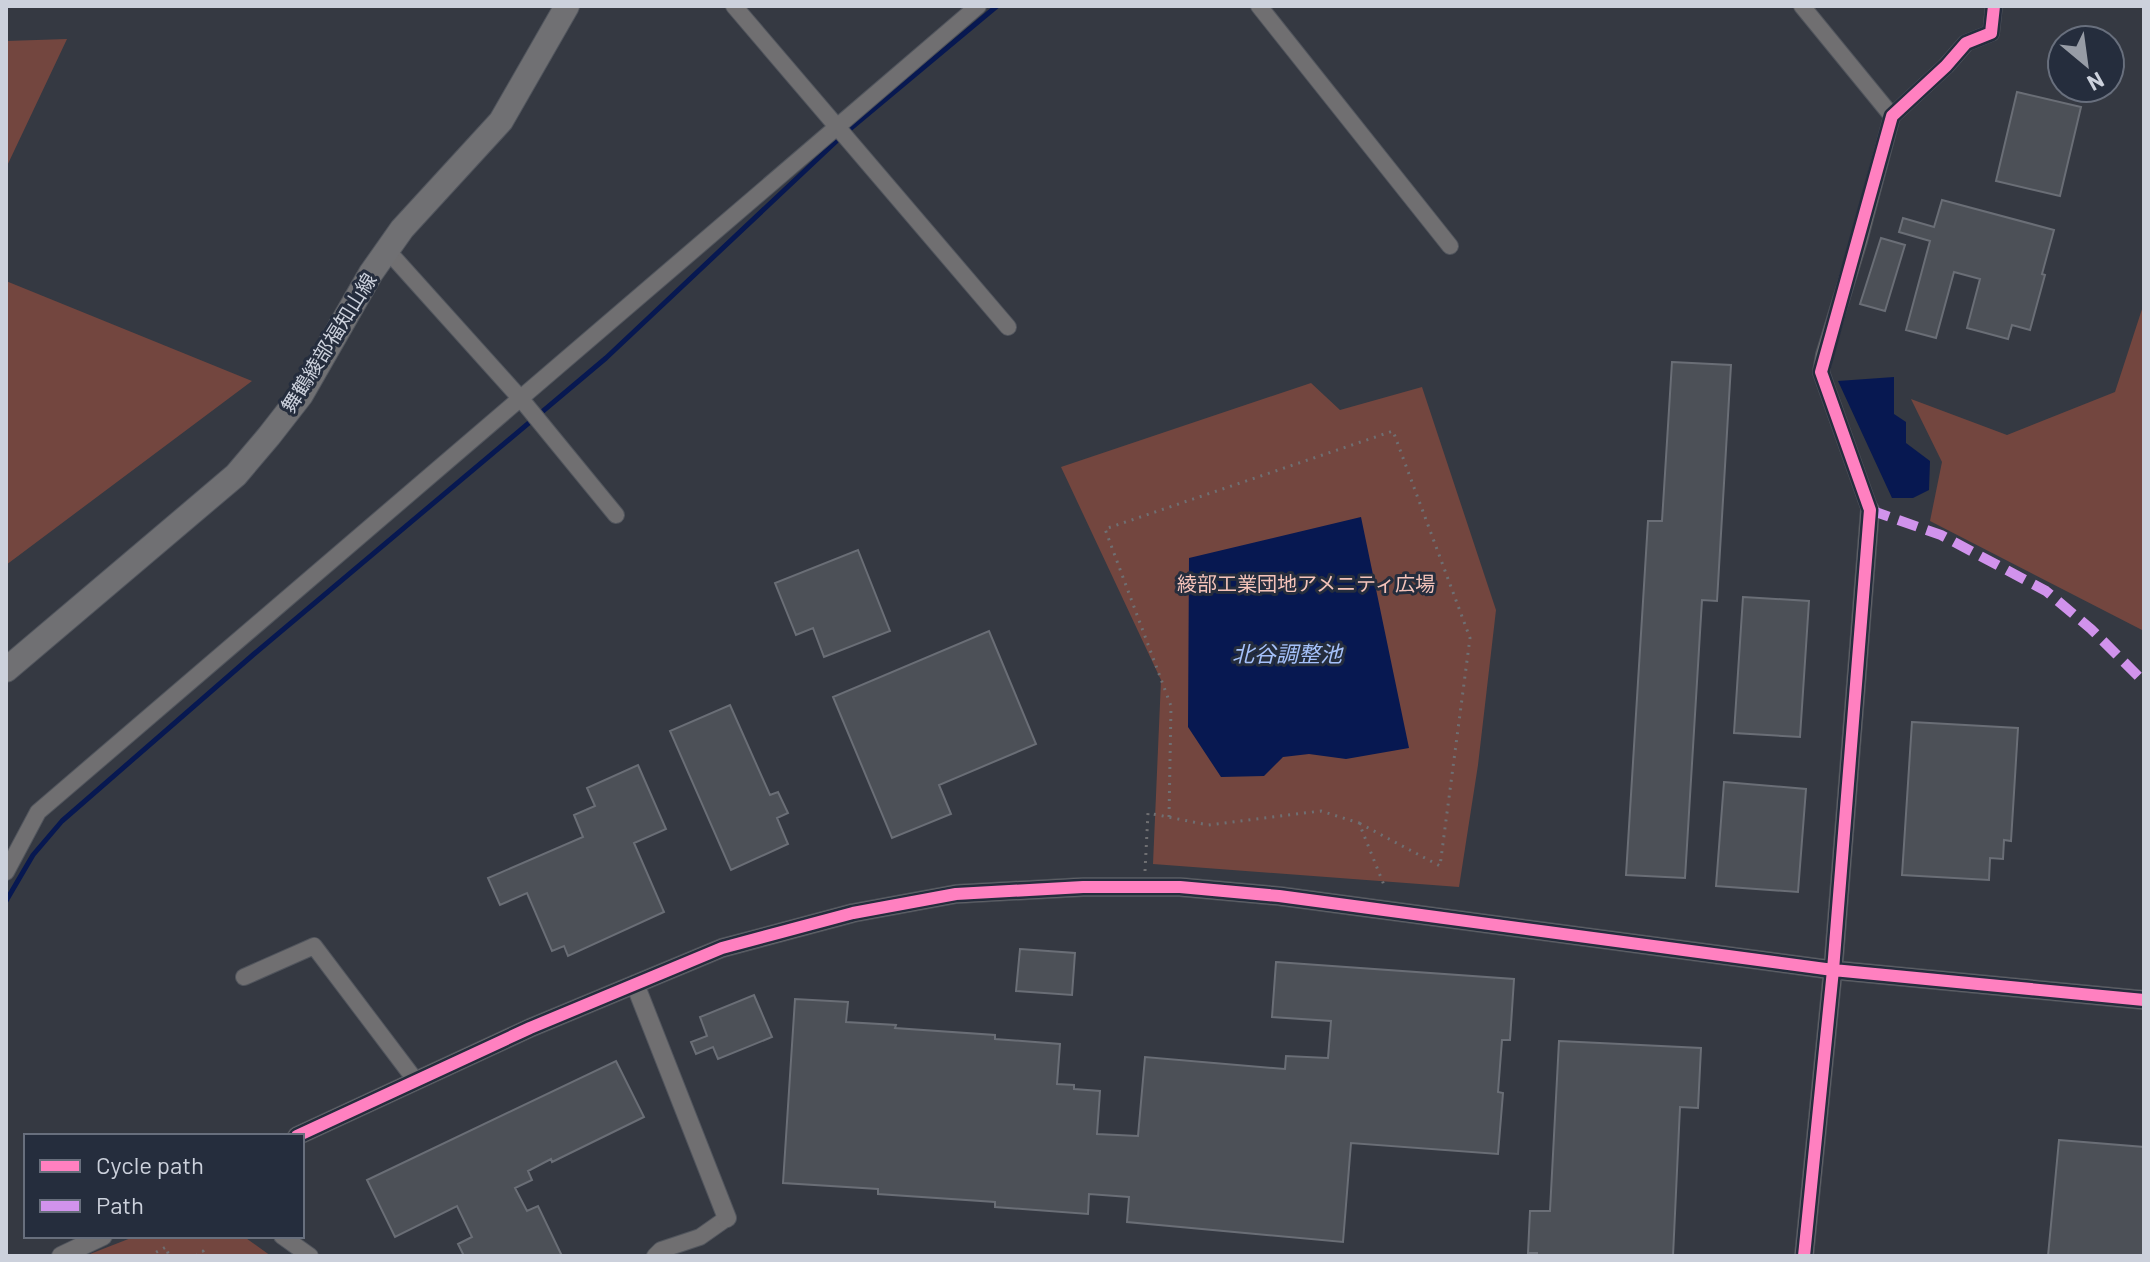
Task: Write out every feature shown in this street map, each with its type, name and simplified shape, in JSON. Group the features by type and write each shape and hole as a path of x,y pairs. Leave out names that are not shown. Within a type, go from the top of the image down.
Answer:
{"main road":[{"name":"舞鶴綾部福知山線","path":"6,670 236,475 301,395 371,273 402,229 501,121 567,6"}],"street":[{"path":"734,6 1008,327"},
{"path":"6,872 38,812 978,6"},
{"path":"1259,6 1450,246"},
{"path":"1802,6 1892,116"},
{"path":"1804,1256 1833,970 1870,510 1821,372 1892,116 1966,43 1991,33 1994,6"},
{"path":"387,250 521,399 616,515"},
{"path":"301,1134 722,948 783,929 956,894 1083,887 1180,887 1279,896 1833,970 2144,1000"},
{"path":"244,977 314,946 416,1081"},
{"path":"635,984 727,1218 700,1237 661,1250 655,1256"},
{"path":"61,1256 99,1238"},
{"path":"285,1238 310,1256"}],"path":[{"path":"1144,887 1148,813 1208,825 1321,811 1359,823 1440,866 1470,638 1393,431 1105,529 1171,706 1169,817"},
{"path":"1359,823 1384,885"},
{"path":"149,1256 166,1247 169,1256"},
{"path":"196,1256 203,1251 205,1256"}],"green space":[{"path":"67,39 6,168 6,41"},
{"path":"6,281 252,381 6,565"},
{"path":"2144,303 2144,631 1930,521 1942,462 1911,399 2007,435 2115,392"},
{"name":"綾部工業団地アメニティ広場","path":"1311,383 1340,410 1422,387 1496,610 1478,765 1459,887 1153,864 1161,680 1061,467"},
{"path":"131,1238 246,1238 271,1256 85,1256"}],"water":[{"path":"1894,377 1894,414 1906,422 1906,443 1930,461 1929,490 1913,498 1892,498 1838,381"},
{"name":"北谷調整池","path":"1361,517 1409,748 1346,759 1309,754 1283,757 1264,776 1221,777 1188,727 1189,558"}],"building":[{"path":"2017,92 2046,99 2046,104 2081,107 2060,196 1996,181"},
{"path":"1942,200 2054,230 2030,330 2012,325 2008,339 1967,328 1980,279 1954,272 1936,338 1906,330 1930,241 1899,232 1903,218 1934,227"},
{"path":"1881,238 1905,245 1885,311 1860,304"},
{"path":"1672,362 1731,365 1717,601 1702,600 1685,878 1626,875 1648,521 1662,521"},
{"path":"858,550 890,631 824,657 813,628 796,635 775,583"},
{"path":"1743,597 1809,601 1800,737 1734,733"},
{"path":"989,631 1036,744 939,785 951,814 892,838 833,697"},
{"path":"730,705 770,795 778,792 788,813 777,818 788,844 731,870 670,731"},
{"path":"1912,722 2018,728 2011,841 2004,840 2003,859 1990,858 1989,880 1902,875"},
{"path":"638,765 666,829 634,843 664,912 568,956 564,946 552,951 527,893 500,905 488,878 583,837 574,815 595,806 587,788"},
{"path":"1724,782 1806,789 1798,892 1716,886"},
{"path":"1020,949 1075,953 1072,995 1016,991"},
{"path":"1276,962 1514,979 1510,1040 1502,1040 1498,1092 1503,1093 1498,1154 1351,1143 1343,1242 1127,1222 1129,1197 1089,1194 1088,1214 995,1207 995,1202 878,1194 878,1189 783,1183 795,999 848,1002 846,1022 1060,1044 1057,1084 1100,1091 1097,1134 1138,1136 1145,1057 1285,1069 1286,1056 1328,1058 1331,1021 1272,1017"},
{"path":"754,995 772,1037 718,1059 713,1047 696,1054 691,1042 707,1036 700,1017"},
{"path":"1559,1041 1701,1048 1698,1108 1680,1107 1673,1256 1537,1256 1537,1253 1528,1253 1530,1211 1550,1211"},
{"path":"616,1061 644,1117 528,1171 532,1180 515,1188 527,1211 538,1206 562,1256 464,1256 458,1244 472,1237 457,1206 395,1237 367,1180"},
{"path":"2059,1140 2144,1147 2144,1256 2048,1256"}],"waterway":[{"path":"6,901 33,855 62,821 254,654 606,358 845,133 997,6"}],"marked path":[{"path":"1870,510 1941,535 2046,591 2091,629 2144,682"}],"cycle path":[{"path":"1804,1256 1833,970 1870,510 1821,372 1892,116 1966,43 1991,33 1994,6"},
{"path":"301,1134 530,1028 722,948 853,913 956,894 1083,887 1180,887 1279,896 1833,970 2144,1000"}]}
